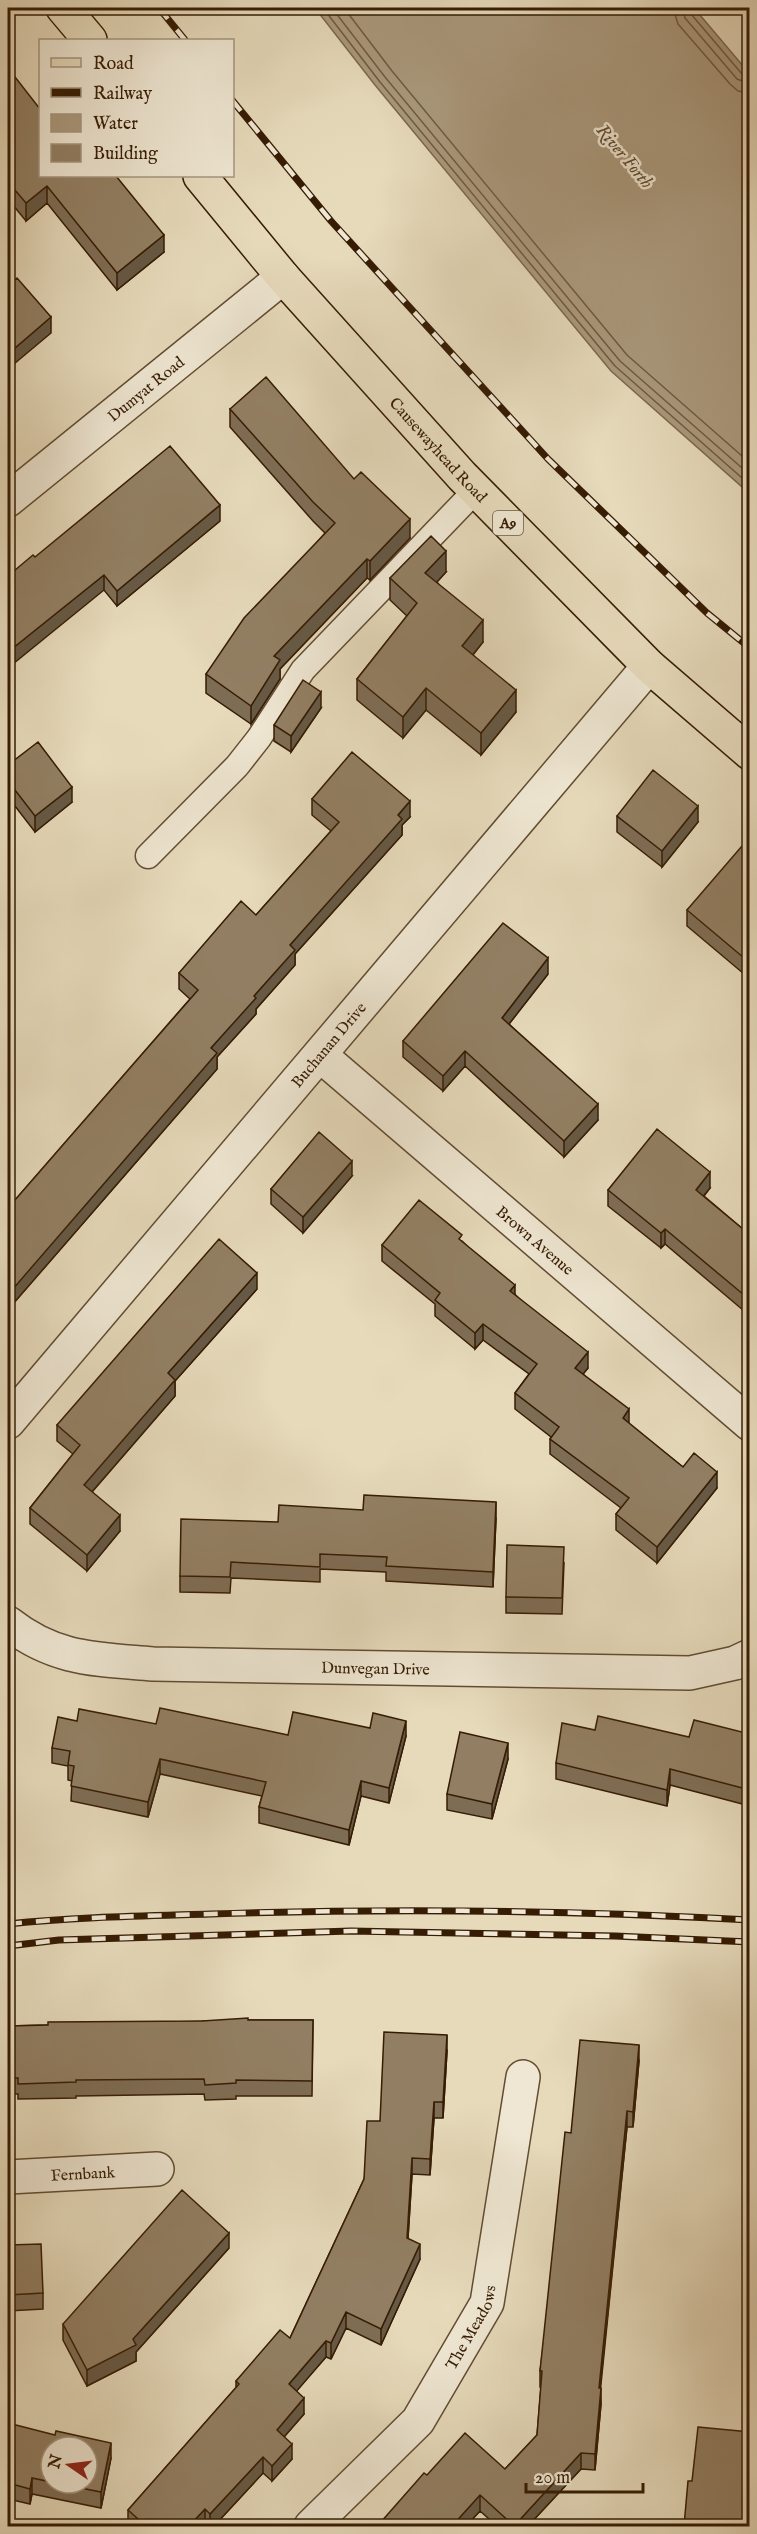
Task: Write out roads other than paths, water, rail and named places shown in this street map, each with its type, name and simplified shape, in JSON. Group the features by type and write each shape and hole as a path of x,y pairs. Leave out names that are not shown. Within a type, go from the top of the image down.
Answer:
{"main road":[{"path":"63,8 89,39"},
{"name":"Causewayhead Road","path":"201,177 283,276 476,490 649,666 750,753"}],"street":[{"name":"Dumyat Road","path":"8,500 283,276"},
{"name":"Buchanan Drive","path":"8,1422 649,666"},
{"name":"Brown Avenue","path":"320,1055 750,1424"},
{"name":"Dunvegan Drive","path":"8,1623 28,1640 77,1658 153,1664 690,1673 735,1664 750,1656"},
{"name":"The Meadows","path":"311,2526 418,2421 487,2303 523,2077"},
{"name":"Fernbank","path":"8,2177 157,2169"}],"lane":[{"path":"148,856 237,766 259,738 303,670 476,490"}],"water":[{"name":"River Forth","path":"315,8 694,8 749,73 749,493 611,371 375,85"}],"railway":[{"path":"159,8 184,39"},
{"path":"234,102 331,221 548,459 707,613 750,648"},
{"path":"8,1924 135,1916 413,1911 548,1912 750,1920"},
{"path":"8,1946 59,1940 351,1931 615,1936 750,1942"}]}
